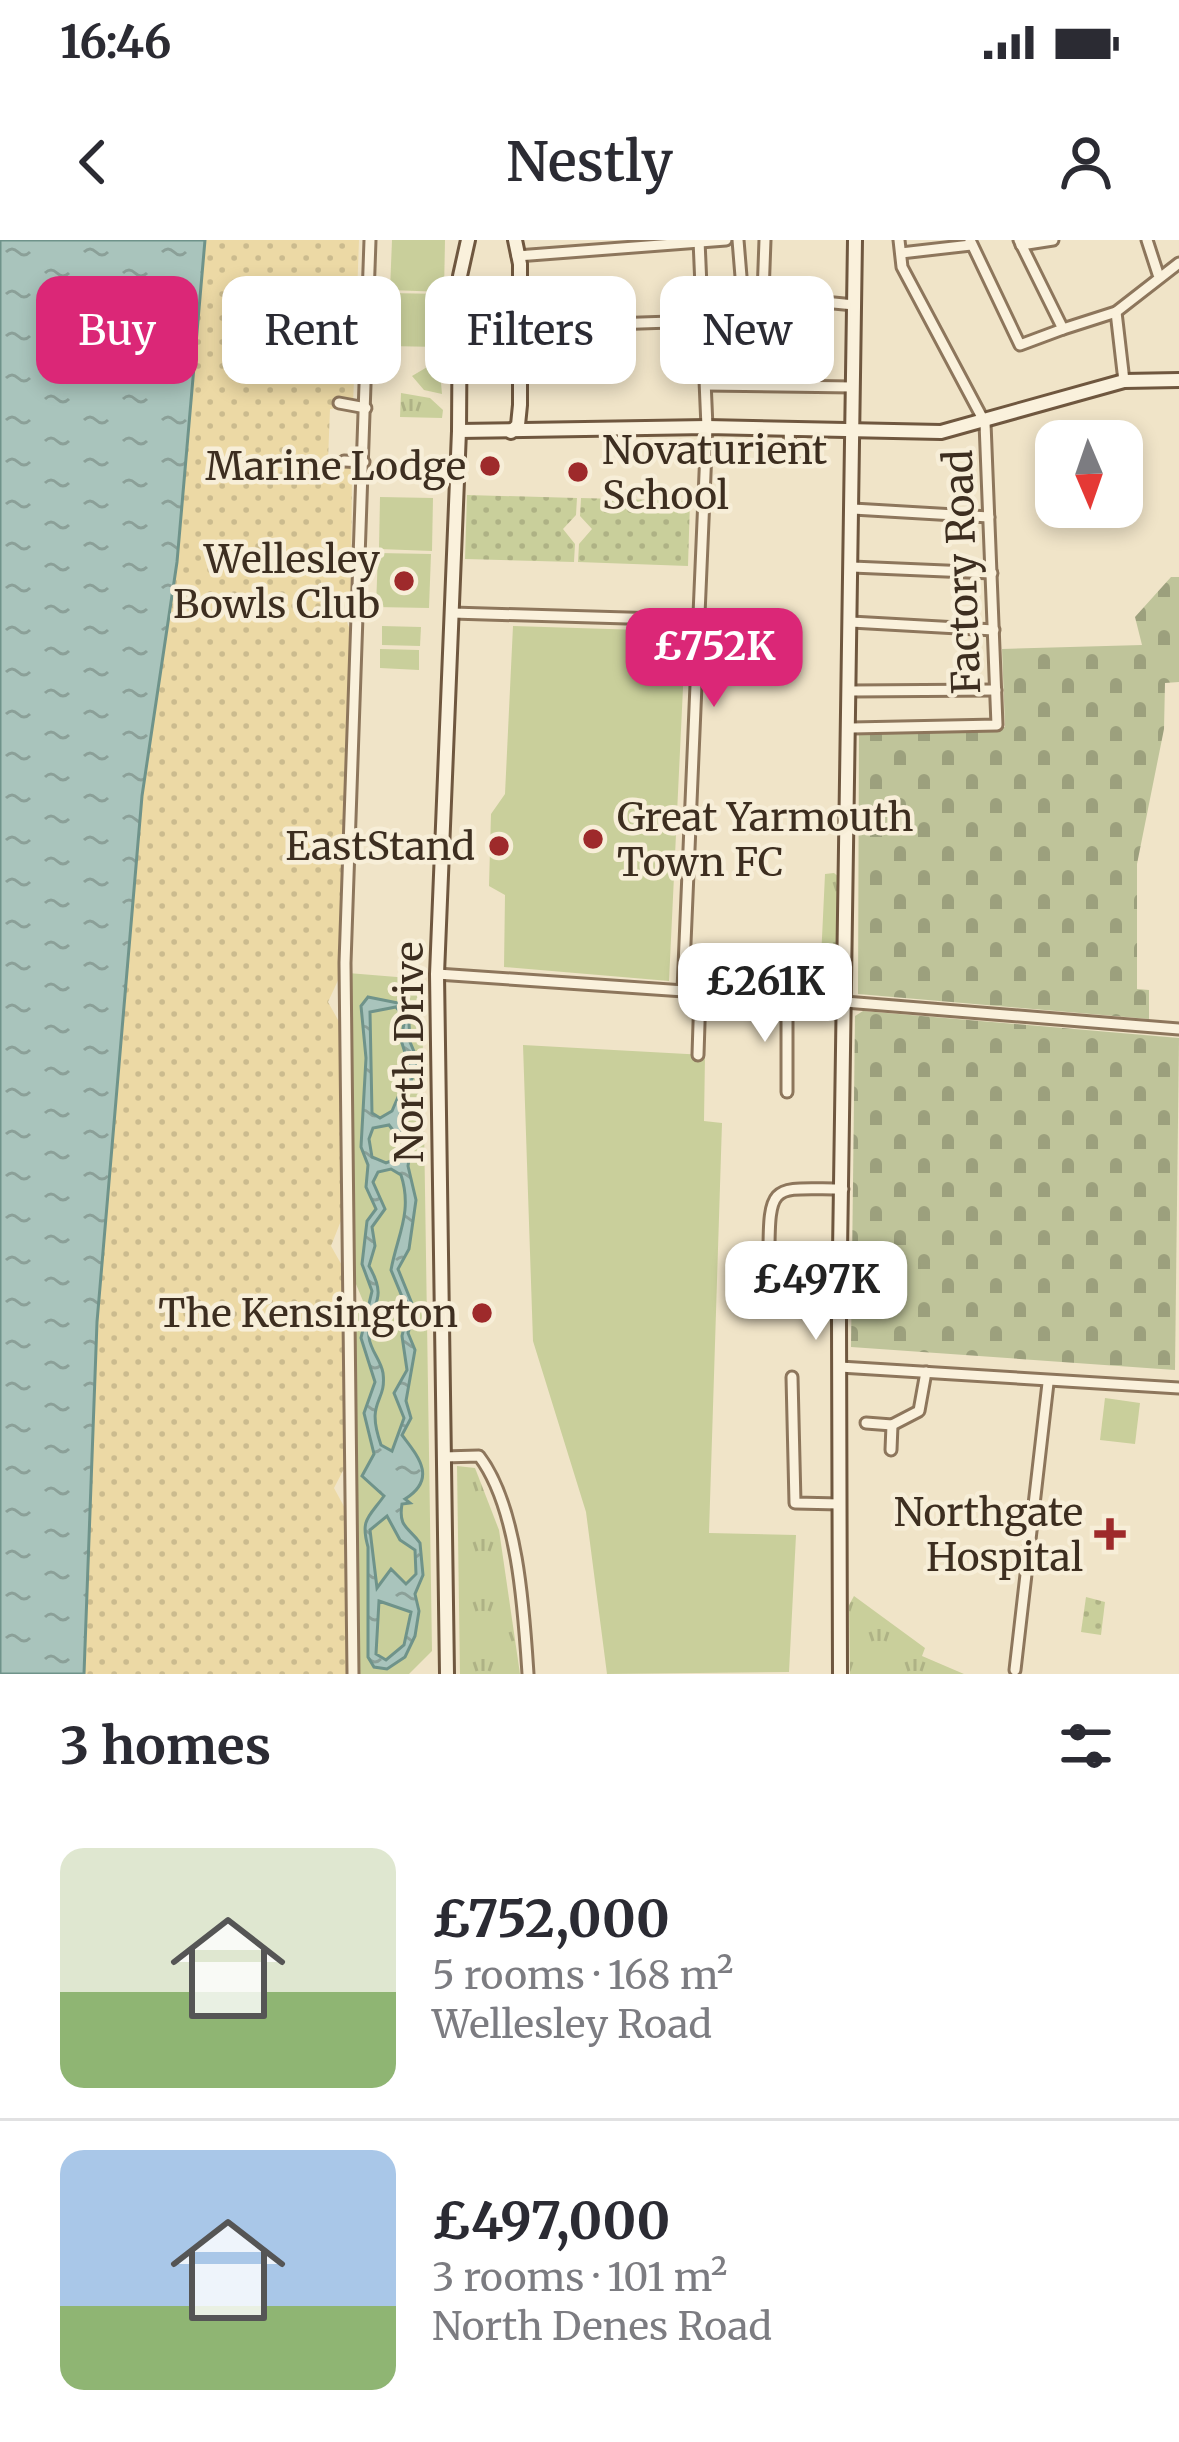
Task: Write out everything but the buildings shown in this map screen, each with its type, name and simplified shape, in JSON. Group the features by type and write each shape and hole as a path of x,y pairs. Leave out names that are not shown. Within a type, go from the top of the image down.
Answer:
{"street":[{"path":"353,1674 345,956 370,240"},
{"name":"North Drive","path":"447,1674 436,974 459,431 460,276 468,240"},
{"path":"515,240 518,276"},
{"path":"517,256 726,240"},
{"path":"738,240 741,276"},
{"path":"765,240 765,276"},
{"path":"840,1674 854,240"},
{"path":"899,240 902,267 981,417"},
{"path":"1053,240 1022,247 1063,329"},
{"path":"1147,240 1158,274"},
{"path":"699,241 700,276"},
{"path":"901,253 972,246 1020,345 1116,312 1158,274 1179,263"},
{"path":"834,303 854,305"},
{"path":"1116,312 1124,381"},
{"path":"459,431 707,427 941,431 1124,381 1179,380"},
{"path":"509,433 518,425 520,384"},
{"path":"682,990 706,385 743,384"},
{"path":"811,384 853,387"},
{"path":"339,403 366,408"},
{"path":"520,405 531,427 554,429"},
{"name":"Factory Road","path":"852,728 997,725 986,430 981,417"},
{"path":"790,428 790,452 806,452"},
{"path":"344,461 364,462"},
{"path":"853,509 989,517"},
{"path":"852,567 992,573"},
{"path":"452,613 695,620"},
{"path":"851,622 994,630"},
{"path":"852,691 996,690"},
{"path":"436,974 845,998 1179,1029"},
{"path":"698,1054 700,992"},
{"path":"787,998 787,1092"},
{"path":"769,1253 769,1204 776,1195 788,1189 843,1189"},
{"path":"840,1367 1179,1388"},
{"path":"866,1423 892,1425 922,1406 926,1372"},
{"path":"792,1377 795,1503 840,1504"},
{"path":"1016,1670 1048,1383"},
{"path":"891,1450 892,1425"},
{"path":"442,1456 479,1456 493,1481 520,1586 528,1674"}],"green space":[{"path":"392,240 445,240 444,276 425,276 425,291 401,290 401,276 391,276"},
{"path":"401,293 425,294 425,347 401,346"},
{"path":"425,368 425,384 441,384 442,394 424,390 412,376"},
{"path":"401,393 430,398 443,410 442,418 400,417"},
{"path":"467,495 577,498 576,515 563,529 575,544 574,562 465,559"},
{"name":"Wellesley Bowls Club","path":"380,497 433,498 432,551 379,549"},
{"path":"581,498 690,501 688,566 578,562 579,544 592,529 580,516"},
{"name":"Wellesley Bowls Club","path":"378,553 431,554 429,608 376,607"},
{"path":"1171,577 1179,577 1179,682 1165,683 1164,729 1137,864 1137,989 1149,990 1149,1019 858,994 859,731 1005,727 1002,649 1142,645 1135,617"},
{"path":"382,626 421,627 420,646 382,645"},
{"path":"513,626 673,631 685,646 669,981 504,967 505,895 489,886 491,814 505,794"},
{"path":"380,649 419,650 419,670 380,668"},
{"path":"825,874 839,877 838,973 834,978 790,990 791,981 820,980"},
{"path":"348,973 409,978 422,993 432,1651 409,1674 358,1674 351,1313 359,1312 363,1301 351,1272"},
{"path":"863,1011 1179,1038 1175,1370 851,1347 855,1016"},
{"path":"523,1045 705,1055 704,1121 722,1123 709,1533 796,1535 789,1672 607,1674 586,1512 533,1341"},
{"path":"1105,1398 1140,1403 1135,1444 1100,1440"},
{"path":"457,1466 475,1468 499,1530 520,1674 460,1674"},
{"path":"854,1596 925,1648 922,1656 964,1674 850,1674 849,1605"},
{"path":"1086,1597 1105,1602 1101,1635 1081,1632"}],"sand":[{"path":"83,240 359,240 358,276 222,276 222,384 354,384 353,406 330,409 328,460 352,466 351,597 344,614 350,630 340,976 328,1002 342,1027 344,1213 331,1246 344,1269 347,1463 334,1488 347,1512 350,1674 29,1674 78,384 198,384 198,276 82,276"}],"water":[{"path":"0,240 205,240 198,320 198,276 36,276 36,384 192,384 177,562 142,796 97,1322 84,1674 0,1674"},
{"path":"368,997 408,1005 410,1042 418,1061 399,1117 412,1140 408,1166 416,1200 409,1249 398,1269 415,1311 408,1333 415,1350 406,1401 411,1418 402,1435 423,1475 405,1499 410,1503 402,1504 402,1518 420,1543 423,1575 415,1594 419,1611 415,1636 405,1657 387,1669 374,1667 368,1657 366,1524 384,1496 362,1476 374,1454 364,1413 375,1382 361,1338 372,1291 362,1264 367,1221 376,1209 366,1187 368,1165 361,1147 366,1058 361,1006","holes":["396,1007 405,1018 401,1040 410,1069 392,1111 380,1118 372,1113 370,1012","389,1125 406,1147 399,1158 386,1163 372,1157 369,1139 373,1128","391,1169 401,1175 405,1201 391,1270 408,1311 402,1336 407,1370 394,1393 404,1418 392,1451 381,1445 377,1430 383,1373 369,1337 378,1297 369,1266 375,1246 372,1227 385,1209 373,1182 378,1172","387,1516 400,1540 415,1550 416,1574 406,1584 391,1569 377,1588 370,1530","379,1601 411,1612 404,1645 386,1660 376,1654"]}],"place":[{"name":"Marine Lodge","path":"490,466"},
{"name":"Novaturient School","path":"578,472"},
{"name":"Wellesley Bowls Club","path":"404,581"},
{"name":"Great Yarmouth Town FC","path":"593,839"},
{"name":"EastStand","path":"499,846"},
{"name":"The Kensington","path":"482,1313"},
{"name":"Northgate Hospital","path":"1110,1534"}]}
